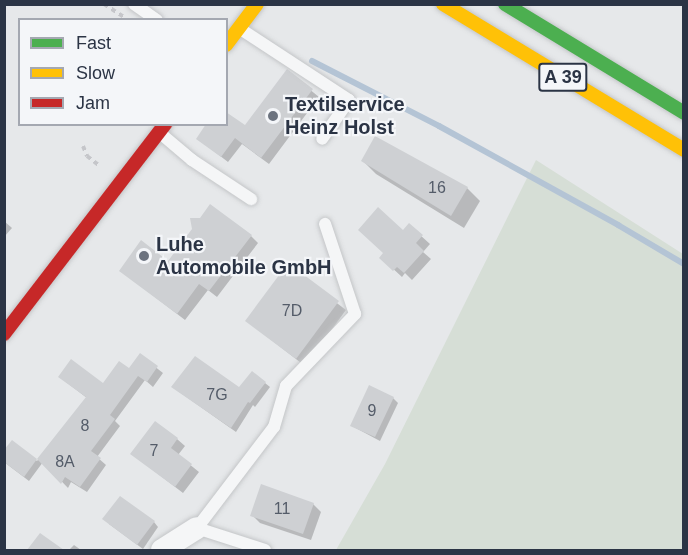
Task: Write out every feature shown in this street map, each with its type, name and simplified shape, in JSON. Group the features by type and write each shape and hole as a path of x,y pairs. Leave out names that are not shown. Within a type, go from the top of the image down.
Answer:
{"main road":[{"path":"228,42 257,4"},
{"name":"A 39","path":"443,4 684,150"},
{"name":"A 39","path":"505,4 684,113"},
{"path":"4,334 162,128"}],"street":[{"path":"162,550 197,528"}],"lane":[{"path":"134,4 154,18"},
{"path":"239,28 349,100 322,139"},
{"path":"162,128 192,160 251,199"},
{"path":"265,550 197,528 274,427 286,386 356,314 325,224"}],"path":[{"path":"104,4 125,18"},
{"path":"83,146 87,156 103,168"}],"shaded area":[{"path":"536,160 683,254 683,550 336,550 385,464"}],"building":[{"path":"287,69 313,89 261,158 235,138 221,157 196,139 205,126 228,126 228,113 245,125"},
{"path":"375,136 468,187 451,216 361,161"},
{"path":"210,204 252,235 209,291 199,284 177,314 119,271 141,240 168,261 192,229 190,218 200,218"},
{"path":"378,207 403,230 409,223 423,235 416,243 424,251 404,273 397,267 393,271 379,258 383,253 358,230"},
{"path":"288,263 339,301 296,359 245,321"},
{"path":"140,353 158,366 147,382 138,376 110,415 115,419 91,451 101,458 80,487 65,477 61,484 37,459 86,397 58,377 71,359 103,383 119,361 129,368"},
{"path":"195,356 239,387 252,371 266,382 250,403 248,402 231,428 171,387"},
{"path":"369,385 394,397 375,437 350,426"},
{"path":"155,421 178,438 171,448 192,464 175,487 130,454"},
{"path":"12,440 37,459 24,477 4,462 4,450"},
{"path":"261,484 314,503 303,534 250,516"},
{"path":"120,496 155,521 137,545 102,519"},
{"path":"40,533 64,550 27,550"}],"waterway":[{"path":"312,61 439,126 684,264"}],"traffic: fast":[{"path":"505,4 684,113"}],"traffic: slow":[{"path":"228,42 257,4"},
{"path":"443,4 684,150"}],"traffic: jam":[{"path":"4,334 163,126"}],"place":[{"name":"Textilservice Heinz Holst","path":"273,116"},
{"name":"Luhe Automobile GmbH","path":"144,256"}]}
